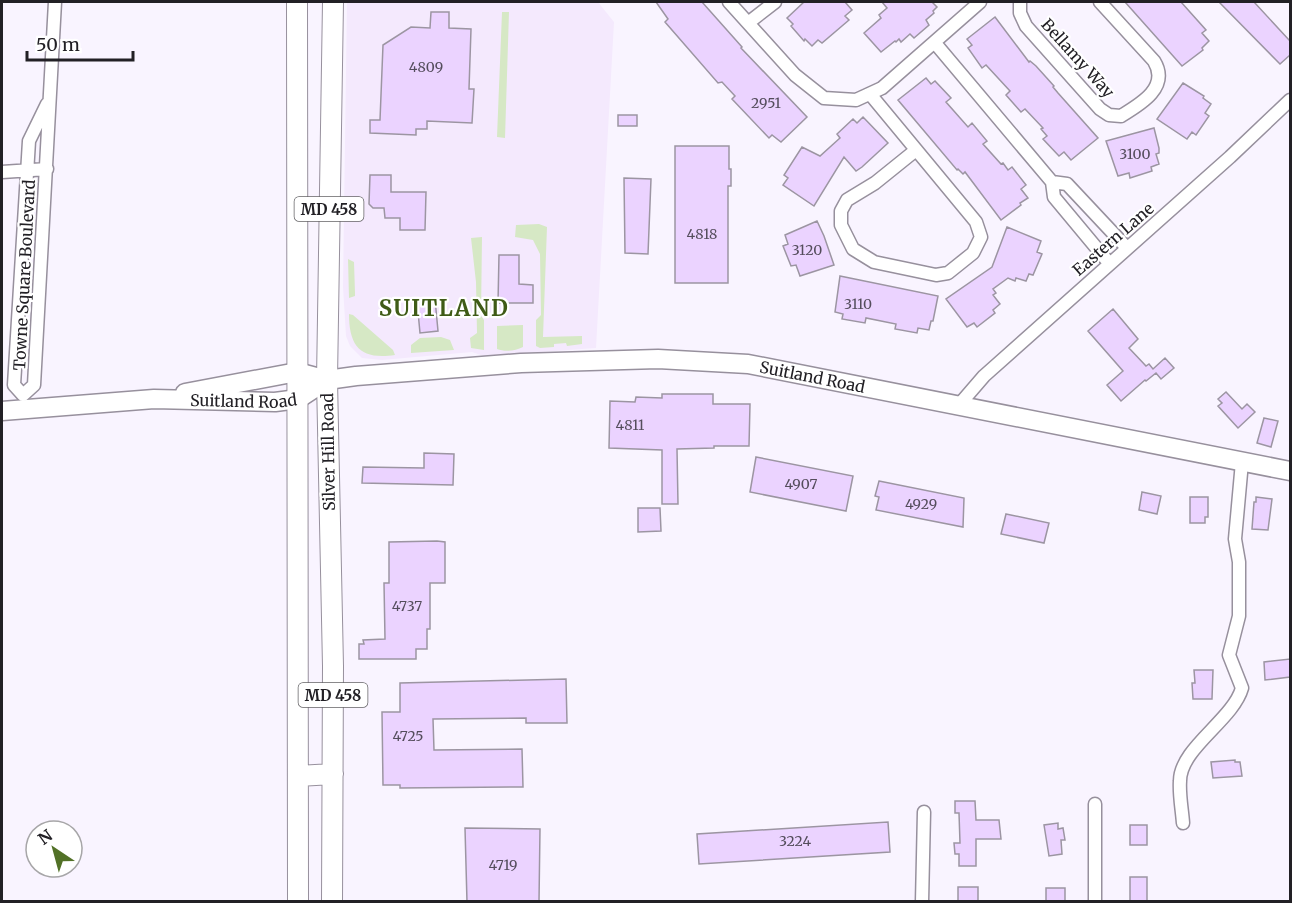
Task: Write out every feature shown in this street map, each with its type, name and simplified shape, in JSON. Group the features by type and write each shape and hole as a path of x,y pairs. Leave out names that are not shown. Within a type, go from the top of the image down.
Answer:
{"main road":[{"name":"Silver Hill Road","path":"297,2 298,902"},
{"name":"Silver Hill Road","path":"332,902 333,774 327,380 333,2"},
{"name":"Suitland Road","path":"154,399 297,372 327,380 521,363 664,359 748,364 1290,471"},
{"name":"Suitland Road","path":"2,411 23,402 154,399 274,402 298,399 327,380"},
{"path":"298,776 333,774"}],"street":[{"name":"Towne Square Boulevard","path":"50,98 29,141 14,385 23,402 34,385 50,98 55,2"},
{"path":"729,2 795,75 824,98 856,100 882,88 935,44 980,2"},
{"path":"748,23 775,2"},
{"name":"Bellamy Way","path":"1020,2 1020,13 1026,26 1100,109 1109,115 1121,116 1150,95 1160,78 1159,69 1100,2"},
{"path":"935,44 1052,182 1054,197 1109,263"},
{"path":"870,93 976,222 981,237 973,253 948,273 936,275 873,262 853,249 841,225 841,211 847,200 875,183 916,150"},
{"name":"Eastern Lane","path":"959,405 984,376 1222,164 1290,100"},
{"path":"2,172 46,169"},
{"path":"1052,182 1067,184 1126,248"},
{"path":"1183,823 1179,780 1183,767 1202,739 1233,708 1242,688 1229,655 1239,616 1239,562 1235,539 1242,462"},
{"path":"1095,804 1095,902"},
{"path":"922,902 924,812"}],"shaded area":[{"path":"347,2 598,2 614,22 596,348 484,356 472,352 382,360 362,358 350,346 346,336 343,287"}],"green space":[{"path":"502,12 509,12 505,138 497,137"},
{"path":"539,224 547,227 543,337 582,336 582,344 567,346 566,343 554,344 554,347 540,348 536,346 536,320 541,315 540,254 533,240 515,237 516,225"},
{"path":"482,237 481,316 484,320 484,350 471,348 470,338 477,333 476,282 471,238"},
{"path":"348,259 354,262 355,293 355,296 349,298"},
{"path":"349,314 393,350 395,355 373,355 359,349 351,335"},
{"path":"523,325 523,347 510,351 497,349 497,326"},
{"path":"441,337 450,340 454,350 411,353 411,345 420,338"}],"building":[{"path":"656,2 702,2 741,48 807,117 781,142 772,135 769,138 732,99 735,96 722,82 718,83 665,22 668,19"},
{"path":"804,2 845,2 852,10 845,16 849,20 822,43 818,40 812,46 805,39 804,41 787,18"},
{"path":"882,2 932,2 937,7 926,20 929,25 914,38 910,34 901,42 899,39 895,41 881,52 864,33 881,18 879,15 887,8"},
{"path":"1125,2 1181,2 1206,30 1202,33 1209,41 1202,48 1203,50 1182,66"},
{"path":"1219,2 1254,2 1290,41 1290,55 1280,64"},
{"path":"431,12 449,12 449,28 471,29 469,89 474,89 472,123 427,121 427,129 416,129 416,135 370,133 370,120 380,120 383,45 411,27 430,28"},
{"path":"995,17 1029,62 1036,66 1098,138 1071,160 1064,152 1059,156 1043,139 1047,136 1041,129 1043,128 1025,109 1021,112 1006,95 1010,91 986,65 982,68 968,48 972,45 967,39"},
{"path":"926,78 931,84 935,81 951,98 946,102 968,127 972,123 987,141 983,144 1008,170 1012,167 1026,185 1021,189 1028,198 1001,220 965,172 963,174 957,170 898,100"},
{"path":"1183,83 1204,96 1203,98 1211,104 1205,113 1209,116 1196,135 1192,132 1187,139 1157,119"},
{"path":"618,115 637,115 637,126 618,126"},
{"path":"863,117 888,143 862,167 856,171 844,157 814,206 783,185 788,178 784,175 802,147 820,156 840,138 837,134 853,119 857,123"},
{"path":"1154,128 1159,148 1159,153 1156,154 1159,164 1151,167 1152,171 1130,178 1129,173 1118,176 1106,141"},
{"path":"675,146 729,146 731,186 728,186 728,283 675,283"},
{"path":"370,175 391,175 391,192 426,192 425,230 400,230 400,218 385,218 384,208 373,208 369,204"},
{"path":"624,178 651,179 648,254 625,253"},
{"path":"817,221 834,265 800,276 796,265 791,266 783,246 788,244 785,235"},
{"path":"1007,227 1041,241 1037,252 1042,254 1033,275 1029,274 1026,281 1016,278 1015,281 1008,278 993,289 996,293 993,295 1000,304 993,310 995,313 977,327 974,323 967,327 946,299 992,267"},
{"path":"499,255 519,255 519,284 533,285 533,303 498,303"},
{"path":"840,276 938,296 929,330 918,328 917,333 895,329 896,324 866,318 865,323 842,319 843,314 835,312"},
{"path":"435,299 438,331 420,333 417,301"},
{"path":"1113,309 1138,339 1129,348 1146,366 1149,364 1153,369 1165,358 1174,368 1161,379 1156,373 1121,401 1107,385 1123,371 1088,331"},
{"path":"1226,392 1242,409 1247,404 1255,412 1238,428 1218,406 1222,403 1218,399"},
{"path":"662,394 713,394 713,404 750,404 749,446 677,449 678,504 662,504 662,450 609,448 610,401 635,402 636,397 662,398"},
{"path":"1264,418 1278,421 1271,447 1257,443"},
{"path":"424,453 454,454 453,485 362,483 363,467 424,468"},
{"path":"756,457 853,476 846,511 750,492"},
{"path":"879,481 964,498 963,527 876,510 879,497 875,496"},
{"path":"1142,492 1161,496 1157,514 1139,510"},
{"path":"1190,497 1208,497 1208,517 1205,517 1205,523 1190,523"},
{"path":"1256,497 1272,499 1268,530 1252,529"},
{"path":"638,508 660,508 661,531 638,532"},
{"path":"1006,514 1049,523 1044,543 1001,534"},
{"path":"389,542 445,542 445,583 430,583 430,629 427,629 427,649 416,649 416,659 359,659 359,644 364,644 363,640 385,639 384,583 389,583"},
{"path":"1290,659 1290,677 1265,680 1264,662"},
{"path":"1194,670 1213,670 1212,699 1193,699"},
{"path":"566,679 567,723 526,723 526,718 433,719 434,750 522,749 523,787 400,788 400,785 383,785 382,712 400,712 400,683"},
{"path":"1235,760 1235,762 1240,762 1242,776 1213,778 1211,762"},
{"path":"955,801 975,801 976,820 999,820 1001,839 976,839 976,866 959,866 959,854 955,854 954,843 960,843 959,813 955,813"},
{"path":"888,822 890,852 699,864 697,834"},
{"path":"1058,823 1058,829 1063,828 1065,840 1061,840 1062,854 1049,856 1044,825"},
{"path":"1130,825 1147,825 1147,845 1130,845"},
{"path":"465,828 540,829 539,902 467,902"},
{"path":"1130,877 1147,877 1147,902 1130,901"},
{"path":"958,887 978,887 978,902 958,902"},
{"path":"1046,888 1065,888 1065,902 1046,902"}],"district":[{"name":"SUITLAND","path":"444,308"}]}
